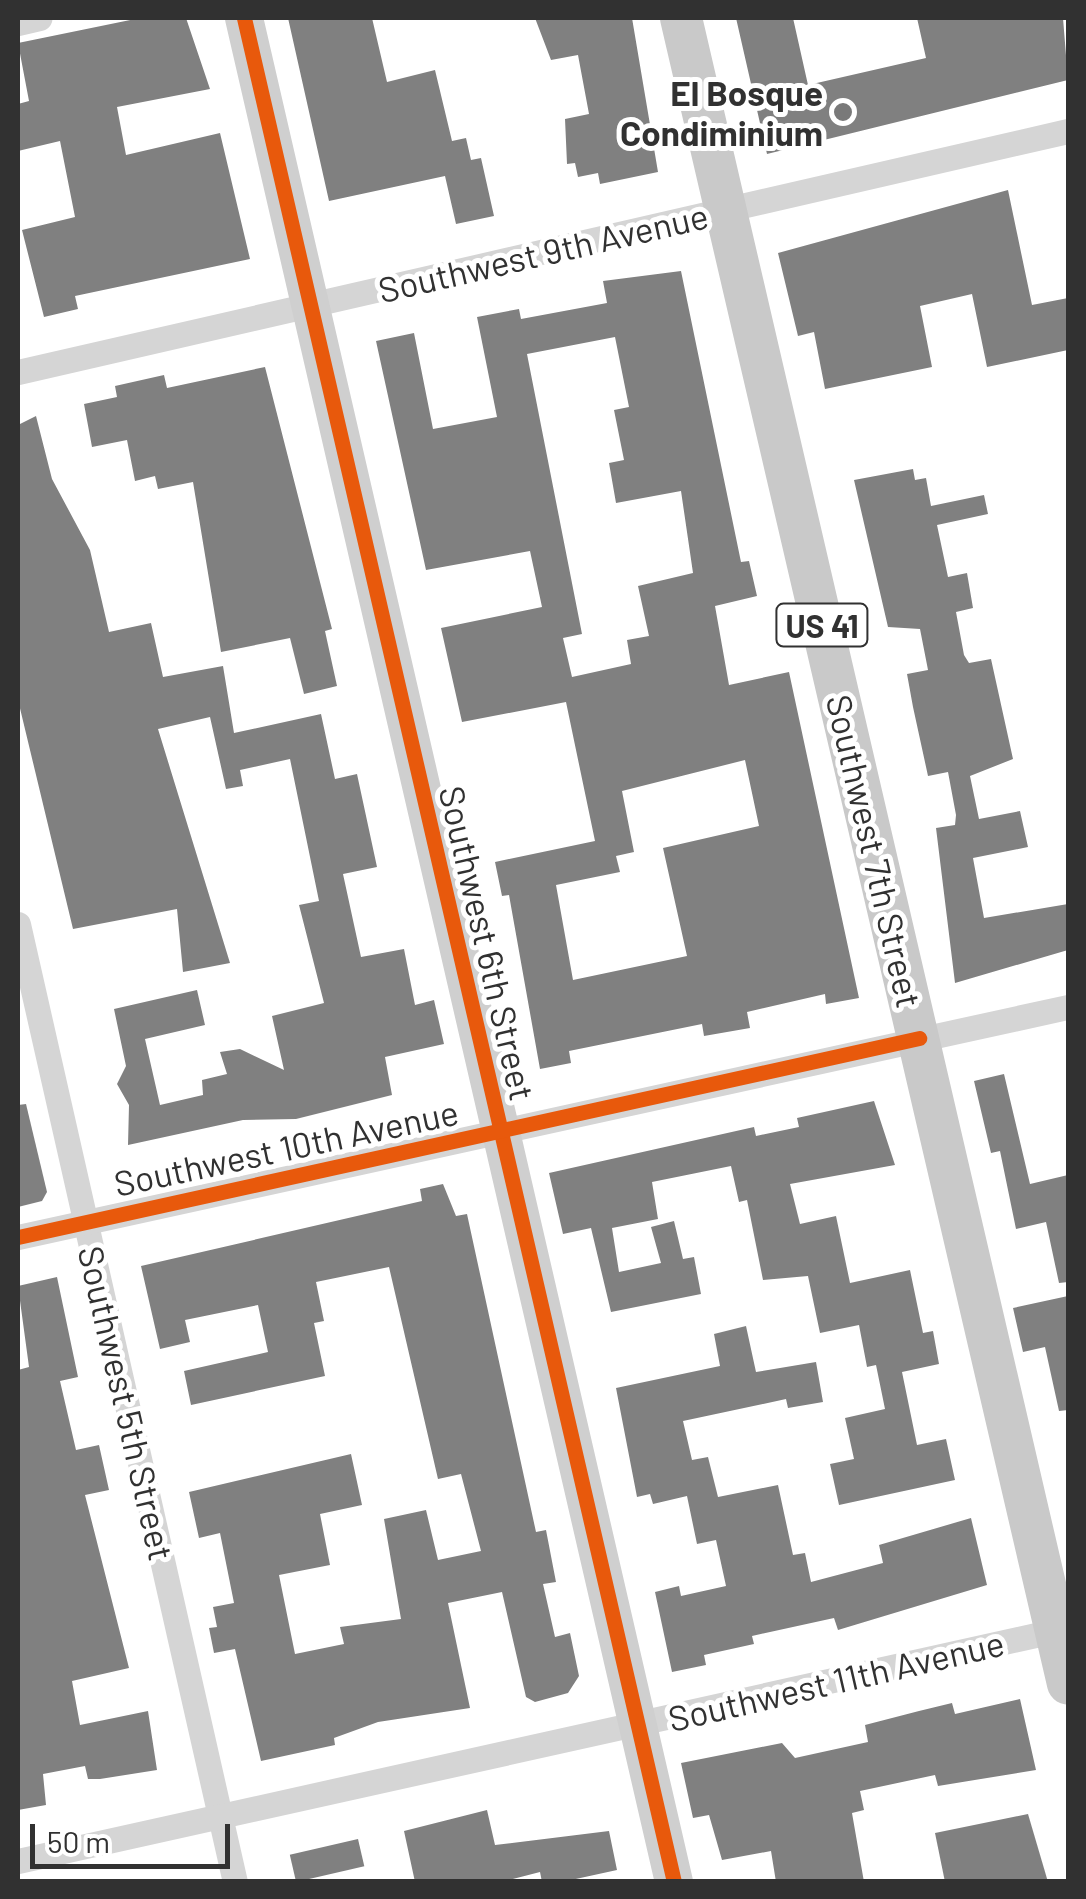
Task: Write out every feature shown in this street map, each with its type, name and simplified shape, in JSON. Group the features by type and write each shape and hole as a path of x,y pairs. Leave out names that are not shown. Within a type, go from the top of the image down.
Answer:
{"main road":[{"name":"Southwest 7th Street","path":"681,18 1062,1629 1068,1684"}],"street":[{"path":"18,22 40,18"},
{"name":"Southwest 6th Street","path":"244,18 674,1882"},
{"name":"Southwest 9th Avenue","path":"18,372 1068,132"},
{"name":"Southwest 5th Street","path":"18,924 235,1882"},
{"name":"Southwest 10th Avenue","path":"18,1237 1068,1007"},
{"name":"Southwest 11th Avenue","path":"18,1861 1062,1629"}],"building":[{"path":"140,18 186,18 210,89 117,107 126,155 220,133 250,259 75,296 78,309 44,317 22,230 75,217 60,141 18,151 18,104 29,101 18,43"},
{"path":"288,18 372,18 387,82 435,70 452,141 466,138 471,160 481,158 494,216 456,224 445,176 329,201"},
{"path":"535,18 632,18 658,172 600,184 598,173 578,177 575,163 567,164 565,119 589,114 578,55 551,60"},
{"name":"El Bosque Condiminium","path":"736,18 793,18 808,85 926,58 917,18 1063,18 1068,80 767,154"},
{"path":"1008,190 1032,305 1068,298 1068,350 987,367 972,294 920,306 932,367 825,389 814,332 798,336 778,253"},
{"path":"681,271 741,562 749,561 757,596 715,606 729,685 789,672 859,998 826,1004 825,994 747,1012 750,1028 704,1036 702,1024 569,1051 571,1063 540,1069 509,895 502,896 495,862 595,841 566,702 462,722 441,628 542,607 530,551 426,570 376,341 414,333 433,429 497,417 477,317 519,309 521,319 607,303 603,281","holes":["615,337 629,407 614,410 624,460 609,463 616,503 681,491 693,573 638,586 649,636 627,640 631,664 572,677 563,638 582,634 527,354","745,760 759,826 663,848 687,956 573,980 556,885 620,872 616,856 634,852 622,791"]},
{"path":"265,367 332,629 325,631 337,686 304,694 290,638 221,652 193,482 158,489 155,476 135,481 127,440 92,447 84,404 117,397 115,386 164,375 167,388"},
{"path":"36,416 52,479 90,550 109,632 151,623 163,677 223,666 234,733 321,714 335,779 357,774 377,867 343,874 361,957 404,949 415,1005 434,1000 444,1044 385,1057 392,1095 296,1119 243,1120 128,1145 129,1105 117,1084 126,1066 114,1009 197,990 205,1025 145,1039 160,1105 203,1095 202,1080 227,1074 220,1052 240,1049 284,1070 272,1016 324,1003 299,905 319,901 290,759 240,770 243,786 226,789 210,717 158,729 230,963 183,972 177,909 73,929 18,700 18,425"},
{"path":"913,469 915,480 926,478 931,506 984,495 988,514 937,525 948,577 967,573 973,608 956,612 964,655 969,663 991,659 1013,759 970,776 979,819 1020,811 1028,847 973,858 984,918 1068,904 1068,950 955,983 936,828 955,825 956,815 948,772 928,776 913,707 907,674 928,670 920,629 888,627 854,480"},
{"path":"1004,1074 1030,1184 1068,1175 1068,1282 1059,1283 1046,1222 1016,1229 1000,1151 991,1153 974,1081"},
{"path":"874,1101 895,1165 790,1184 800,1224 836,1216 850,1283 910,1270 923,1333 933,1331 939,1364 902,1372 917,1445 946,1439 955,1480 839,1505 830,1464 854,1459 845,1418 885,1409 876,1365 867,1367 859,1325 820,1333 808,1276 763,1280 747,1200 739,1202 731,1166 652,1182 658,1219 612,1228 619,1272 661,1263 651,1227 674,1221 683,1259 694,1257 701,1294 611,1312 591,1228 563,1234 549,1173 754,1127 756,1136 799,1127 797,1118"},
{"path":"26,1104 47,1192 42,1201 18,1207 18,1105"},
{"path":"443,1184 456,1216 467,1214 536,1532 546,1530 556,1582 543,1584 555,1637 570,1633 579,1676 568,1693 535,1702 526,1697 502,1592 448,1603 470,1708 378,1722 334,1738 335,1745 261,1761 235,1649 214,1653 209,1628 217,1627 213,1607 234,1603 220,1533 199,1538 189,1492 351,1454 362,1505 320,1514 330,1565 279,1575 295,1654 344,1644 340,1627 401,1619 384,1519 426,1510 438,1560 481,1551 461,1474 438,1479 389,1267 316,1282 324,1321 314,1323 325,1376 191,1405 184,1371 268,1352 258,1305 185,1320 190,1342 160,1349 141,1266 422,1201 420,1189"},
{"path":"57,1277 78,1377 60,1381 76,1450 99,1445 109,1490 85,1495 129,1668 72,1681 80,1725 148,1711 157,1770 100,1779 88,1779 85,1766 43,1774 46,1805 18,1810 18,1370 29,1367 18,1286"},
{"path":"1068,1296 1068,1410 1059,1411 1045,1347 1023,1352 1013,1308"},
{"path":"746,1326 756,1372 816,1362 823,1402 788,1408 786,1399 683,1421 692,1460 708,1457 718,1497 778,1485 793,1555 805,1553 811,1582 883,1563 879,1545 971,1518 987,1585 838,1630 834,1618 752,1636 754,1644 704,1655 706,1665 672,1672 655,1592 679,1586 681,1596 726,1586 716,1540 697,1544 687,1496 653,1504 650,1494 637,1497 616,1388 720,1366 714,1334"},
{"path":"1020,1699 1036,1770 938,1786 935,1775 860,1791 864,1810 852,1813 864,1882 776,1882 771,1851 722,1860 709,1815 693,1818 681,1763 782,1743 795,1758 868,1742 865,1725 952,1703 955,1714"},
{"path":"487,1810 495,1845 609,1831 617,1870 562,1882 542,1882 540,1872 501,1882 415,1882 404,1831"},
{"path":"1028,1814 1048,1882 945,1882 935,1833"},
{"path":"358,1839 364,1866 296,1882 290,1855"}],"cycle path":[{"path":"244,18 674,1882"},
{"path":"18,1237 919,1038"}],"place":[{"name":"El Bosque Condiminium","path":"843,112"}]}
